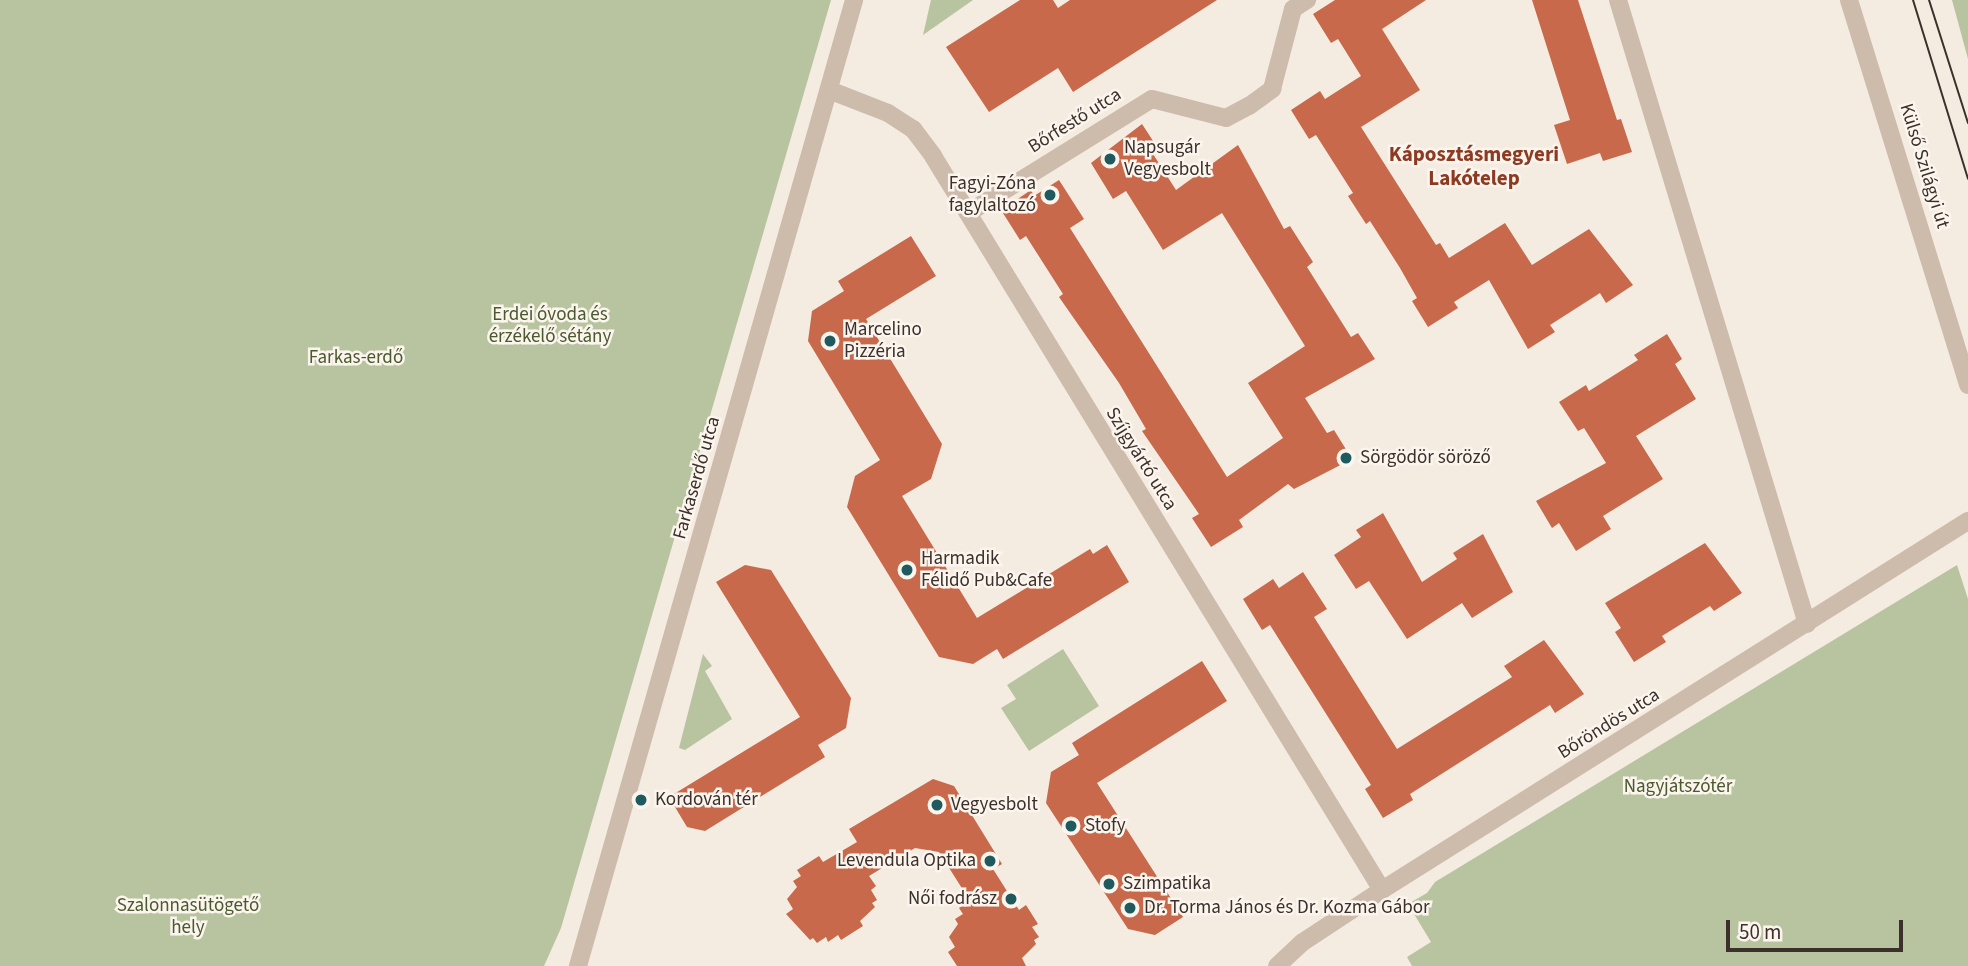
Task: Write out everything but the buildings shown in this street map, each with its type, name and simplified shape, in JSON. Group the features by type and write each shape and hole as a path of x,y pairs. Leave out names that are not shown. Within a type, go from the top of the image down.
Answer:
{"street":[{"name":"Farkaserdő utca","path":"578,966 854,0"},
{"name":"Bőrfestő utca","path":"968,213 1152,99 1226,118 1249,106 1272,89 1293,9 1307,0"},
{"path":"1618,0 1807,624"},
{"name":"Külső Szilágyi út","path":"1849,0 1968,385"},
{"name":"Szíjgyártó utca","path":"830,89 888,113 913,130 968,213 1382,890"},
{"name":"Bőröndös utca","path":"1277,966 1303,942 1382,890 1968,522"}],"green space":[{"name":"Farkas-erdő","path":"0,0 831,0 561,928 544,966 0,966"},
{"path":"931,0 973,0 923,35"},
{"path":"1952,0 1968,0 1968,59"},
{"name":"Nagyjátszótér","path":"1957,565 1968,599 1968,966 1412,966 1407,957 1431,942 1408,904 1427,893 1435,882"},
{"path":"1063,649 1099,706 1029,751 1001,708 1016,699 1007,685"},
{"path":"703,654 712,666 705,671 732,719 685,750 679,748"}],"tram line":[{"path":"1913,0 1968,179"},
{"path":"1929,0 1968,123"}],"place":[{"name":"Napsugár Vegyesbolt","path":"1110,159"},
{"name":"Fagyi-Zóna fagylaltozó","path":"1050,195"},
{"name":"Marcelino Pizzéria","path":"830,341"},
{"name":"Sörgödör söröző","path":"1346,458"},
{"name":"Harmadik Félidő Pub&Cafe","path":"907,570"},
{"name":"Kordován tér","path":"641,800"},
{"name":"Vegyesbolt","path":"937,805"},
{"name":"Stofy","path":"1071,826"},
{"name":"Levendula Optika","path":"990,861"},
{"name":"Szimpatika","path":"1109,884"},
{"name":"Női fodrász","path":"1011,899"},
{"name":"Dr. Torma János és Dr. Kozma Gábor","path":"1130,908"}],"district":[{"name":"Káposztásmegyeri Lakótelep","path":"1474,166"}],"park label":[{"name":"Erdei óvoda és érzékelő sétány","path":"550,326"},
{"name":"Szalonnasütögető hely","path":"188,917"}]}
